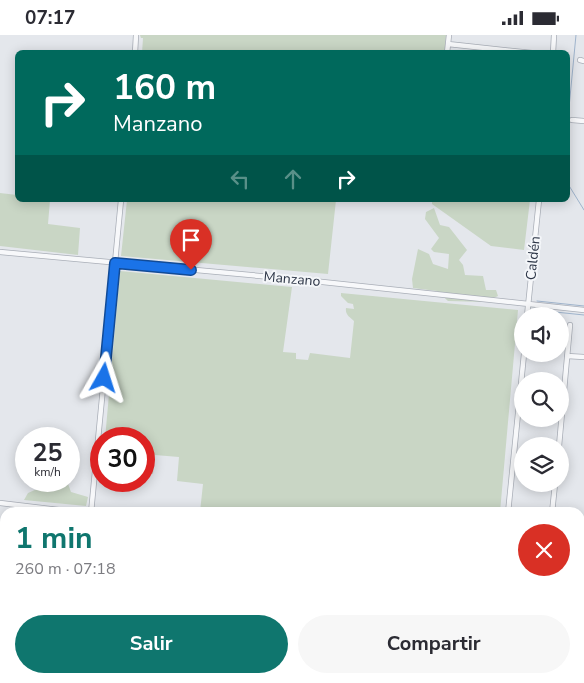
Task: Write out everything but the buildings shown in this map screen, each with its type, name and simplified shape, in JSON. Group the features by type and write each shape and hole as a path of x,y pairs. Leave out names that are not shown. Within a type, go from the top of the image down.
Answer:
{"street":[{"path":"135,50 136,35"},
{"path":"447,50 449,35"},
{"path":"552,50 554,35"},
{"path":"448,44 504,50"},
{"path":"572,119 584,121"},
{"path":"92,507 121,202"},
{"name":"Caldén","path":"528,307 539,202"},
{"name":"Manzano","path":"0,252 304,280 584,310"},
{"path":"569,340 570,325"},
{"path":"569,356 584,357"},
{"path":"509,507 523,362"},
{"path":"559,437 567,362"},
{"path":"553,507 554,492"},
{"path":"0,503 34,507"}],"green space":[{"path":"140,35 446,35 445,50 142,50 143,38"},
{"path":"0,193 15,195 15,202 50,202 48,224 80,228 78,255 0,246"},
{"path":"127,202 336,202 328,274 121,256"},
{"path":"432,202 530,202 524,250 491,246 432,204"},
{"path":"434,208 440,225 449,227 467,250 459,260 463,265 465,275 483,276 486,290 496,290 498,296 485,302 448,301 437,291 413,288 412,279 418,249 429,254 433,264 448,269 449,254 434,252 431,249 439,238 425,219 426,212"},
{"path":"120,271 292,287 283,352 296,353 296,359 308,360 310,353 350,358 354,321 347,314 346,308 354,309 353,304 348,303 341,296 341,293 514,310 514,355 500,507 201,507 203,484 177,481 179,457 155,455 155,427 106,427"},
{"path":"71,492 88,497 86,506 24,500 28,493"}],"waterway":[{"path":"570,97 576,35"},
{"path":"570,187 584,210"},
{"path":"537,301 584,306"},
{"path":"569,313 584,315"}],"route":[{"path":"104,378 115,263 191,270"}]}
